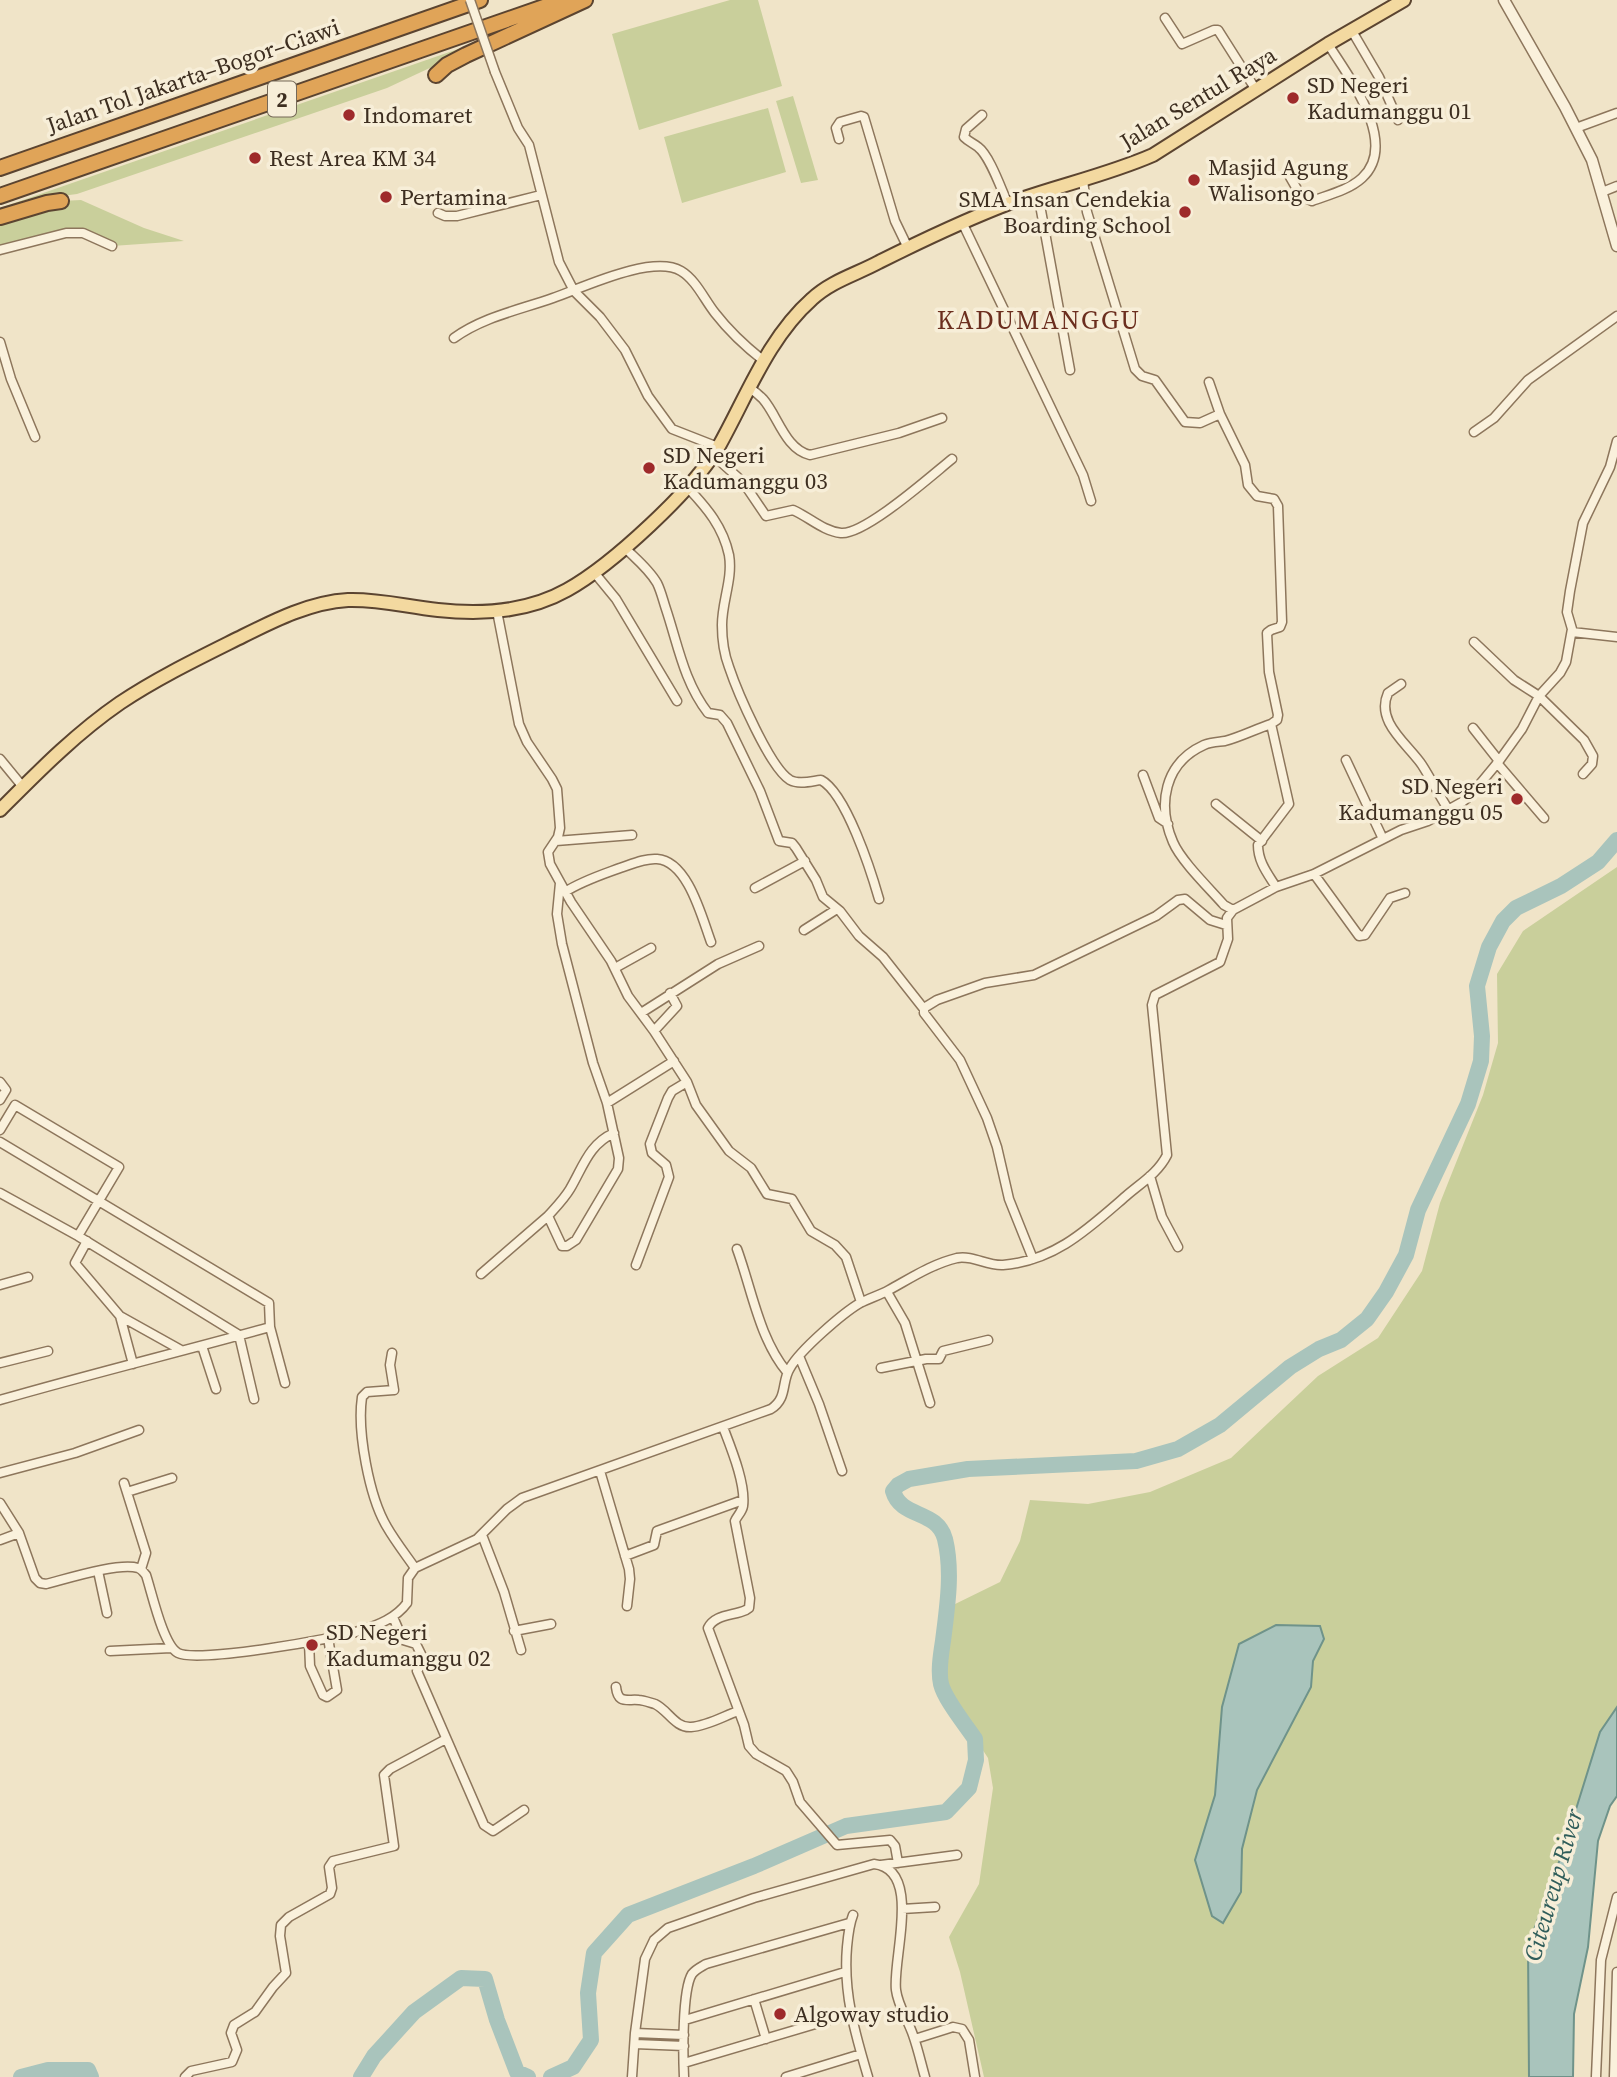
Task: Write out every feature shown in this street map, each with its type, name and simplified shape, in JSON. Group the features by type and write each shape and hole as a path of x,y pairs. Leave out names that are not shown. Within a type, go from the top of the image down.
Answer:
{"highway":[{"name":"Jalan Tol Jakarta–Bogor–Ciawi","path":"0,168 480,0"},
{"name":"2","path":"0,196 564,0"},
{"path":"436,75 447,65 466,55 585,0"},
{"path":"0,217 61,201"}],"main road":[{"name":"Jalan Sentul Raya","path":"0,810 65,746 118,704 156,681 283,617 344,600 383,600 439,610 497,611 546,601 572,587 624,547 688,488 716,451 764,361 785,330 816,295 853,273 962,222 1008,204 1128,166 1153,155 1328,44 1404,0"}],"street":[{"path":"470,0 495,72 518,128 529,145 559,262 574,291 600,317 625,350 648,396 672,429 716,451 743,482 766,516 793,510 828,530 840,533 859,529 952,459"},
{"path":"1504,0 1592,160 1617,246"},
{"path":"1165,18 1182,44 1218,30 1256,90"},
{"path":"1352,31 1379,77 1398,120"},
{"path":"1290,177 1301,196 1312,201 1351,185 1364,176 1374,155 1374,129 1364,101 1328,44"},
{"path":"1576,128 1617,113"},
{"path":"982,115 966,128 964,137 979,148 989,163 1008,204"},
{"path":"839,139 836,128 840,122 864,117 895,221 908,248"},
{"path":"1083,180 1087,212 1135,369 1142,376 1155,380 1185,422 1200,423 1220,414"},
{"path":"1602,192 1617,186"},
{"path":"1038,194 1070,370"},
{"path":"438,213 457,216 541,195"},
{"path":"962,222 1085,480 1091,501"},
{"path":"0,250 66,233 83,233 112,246"},
{"path":"454,338 479,322 574,291 593,282 621,273 665,267 680,270 691,279 716,314 746,347 764,361"},
{"path":"1474,432 1493,418 1520,388 1544,367 1617,316"},
{"path":"0,342 11,379 35,437"},
{"path":"1209,382 1220,414 1238,447 1248,485 1257,496 1276,500 1278,506 1282,622 1280,627 1267,634 1269,672 1277,720 1227,740 1204,745 1190,754 1171,773 1165,801 1174,844 1224,905 1233,910"},
{"path":"750,388 764,400 790,441 802,453 810,455 899,433 942,418"},
{"path":"110,1651 171,1648 180,1654 197,1657 328,1639 363,1630 393,1617 407,1604 408,1578 415,1568 472,1543 506,1509 522,1498 777,1406 782,1399 788,1372 799,1356 862,1302 887,1292 920,1271 955,1259 970,1258 1003,1265 1033,1259 1075,1240 1162,1165 1167,1155 1152,999 1161,990 1220,962 1228,939 1227,918 1233,910 1276,887 1314,874 1383,839 1427,821 1470,796 1522,729 1539,696 1560,673 1566,662 1572,632 1567,612 1583,523 1610,467 1617,441"},
{"path":"688,488 714,517 728,554 730,574 722,624 723,639 738,690 763,743 783,774 797,783 821,779 830,786 866,854 879,899"},
{"path":"624,547 650,572 659,585 682,667 692,690 708,713 720,715 727,723 760,791 779,841 792,844 805,862 822,897 883,957 960,1060 987,1118 1009,1199 1033,1259"},
{"path":"593,571 616,598 677,701"},
{"path":"497,611 519,724 527,742 557,789 560,828 556,841 549,850 548,859 559,883 615,968 624,989 687,1082 696,1105 723,1143 751,1168 767,1194 792,1199 811,1231 844,1253 862,1302"},
{"path":"1572,632 1617,637"},
{"path":"1475,642 1514,680 1539,696 1591,750 1592,764 1583,774"},
{"path":"1401,684 1388,693 1384,712 1396,734 1421,764 1448,809"},
{"path":"1271,724 1289,804 1258,848 1263,866 1276,887"},
{"path":"1473,728 1544,818"},
{"path":"0,759 23,786"},
{"path":"1346,760 1383,839"},
{"path":"1143,775 1159,818 1168,824"},
{"path":"1216,804 1262,841"},
{"path":"556,841 632,835"},
{"path":"565,891 600,875 645,860 661,859 676,867 683,876 694,895 710,942"},
{"path":"755,888 805,862"},
{"path":"1314,874 1359,936 1365,935 1390,898 1405,893"},
{"path":"548,1216 562,1246 576,1240 618,1169 619,1158 607,1103 593,1063 562,944 557,914 559,883"},
{"path":"923,1009 937,1000 985,983 1044,971 1156,916 1178,900 1185,899 1210,920 1226,925"},
{"path":"804,930 837,909"},
{"path":"641,1013 718,964 759,946"},
{"path":"615,968 651,948"},
{"path":"654,1031 677,1006 670,993"},
{"path":"607,1103 674,1061"},
{"path":"0,1082 6,1090 0,1100"},
{"path":"636,1265 669,1177 666,1165 652,1153 650,1144 667,1098 672,1091 687,1082"},
{"path":"0,1130 15,1105 119,1167 78,1236"},
{"path":"481,1274 548,1216 570,1190 580,1167 597,1142 614,1133"},
{"path":"0,1142 269,1303 270,1327 285,1383"},
{"path":"1150,1176 1162,1217 1178,1247"},
{"path":"0,1194 87,1241 239,1335 254,1399"},
{"path":"87,1241 75,1263 120,1316 181,1350"},
{"path":"737,1249 773,1351 788,1372"},
{"path":"0,1285 28,1277"},
{"path":"887,1292 905,1323 930,1403"},
{"path":"120,1316 133,1364"},
{"path":"0,1400 270,1327"},
{"path":"881,1368 939,1359 942,1352 988,1340"},
{"path":"202,1346 216,1390"},
{"path":"0,1363 48,1351"},
{"path":"392,1353 390,1365 394,1390 367,1392 362,1397 364,1452 380,1513 415,1568"},
{"path":"799,1356 842,1471"},
{"path":"723,1427 735,1459 743,1500 743,1508 735,1521 750,1598 748,1608 740,1613 712,1620 708,1628 749,1746 756,1754 786,1771 800,1802 837,1845 890,1840 895,1846 898,1863"},
{"path":"0,1473 75,1453 139,1430"},
{"path":"600,1471 630,1579 627,1606"},
{"path":"141,1569 146,1553 126,1488 172,1478"},
{"path":"625,1556 654,1545 657,1531 743,1500"},
{"path":"0,1503 19,1533 35,1578 40,1583 120,1568 141,1569 146,1575 171,1648"},
{"path":"0,1540 19,1533"},
{"path":"482,1535 505,1592 521,1650"},
{"path":"98,1572 107,1613"},
{"path":"393,1617 403,1640 416,1644 420,1652 422,1664 416,1671 487,1828 496,1830 524,1810"},
{"path":"514,1632 551,1624"},
{"path":"309,1642 310,1666 323,1695 327,1697 337,1690 328,1639"},
{"path":"616,1687 619,1697 625,1702 639,1700 655,1704 684,1726 701,1724 738,1711"},
{"path":"185,2077 191,2071 232,2062 237,2050 231,2032 234,2025 255,2012 286,1973 280,1936 281,1925 289,1917 330,1894 330,1864 394,1846 383,1779 386,1772 446,1739"},
{"path":"632,2077 645,1959 654,1940 668,1928 754,1898 862,1866 957,1856"},
{"path":"881,1865 888,1869 898,1882 902,1898 895,1981 899,2002 915,2039 925,2077"},
{"path":"1596,2077 1601,1960 1617,1897"},
{"path":"902,1909 935,1906"},
{"path":"684,2077 684,2035 689,1983 697,1969 851,1919 845,1972 849,2014 868,2077"},
{"path":"685,2020 845,1972"},
{"path":"1614,2077 1617,1972"},
{"path":"754,1999 766,2039"},
{"path":"684,2063 849,2014"},
{"path":"915,2039 953,2027 962,2029 969,2040 975,2077"},
{"path":"635,2033 684,2035"},
{"path":"635,2043 684,2046"},
{"path":"786,2077 861,2054"}],"green space":[{"path":"730,0 758,0 782,86 639,130 612,34"},
{"path":"464,47 466,51 387,88 77,194 54,197 0,212 0,208"},
{"path":"793,96 818,180 801,183 776,101"},
{"path":"768,108 786,172 682,203 664,137"},
{"path":"81,200 144,228 184,241 112,246 83,233 0,250 0,217 61,201"},
{"path":"1617,867 1617,1707 1600,1732 1563,1851 1528,1946 1529,2077 984,2077 960,1972 949,1937 979,1884 993,1788 988,1758 941,1686 947,1608 1000,1582 1020,1541 1030,1500 1088,1504 1150,1492 1231,1458 1318,1376 1378,1338 1422,1271 1440,1203 1483,1095 1498,1043 1497,974 1523,931"}],"water":[{"path":"1276,1625 1320,1626 1324,1639 1313,1661 1311,1687 1257,1790 1242,1849 1241,1892 1223,1923 1212,1916 1195,1860 1215,1795 1222,1707 1239,1644"},
{"name":"Citeureup River","path":"1617,1707 1617,1796 1610,1806 1598,1841 1588,1947 1574,2014 1573,2077 1529,2077 1528,1946 1563,1851 1600,1732"}],"waterway":[{"path":"551,2077 573,2067 591,2040 588,1993 594,1953 628,1915 754,1866 846,1826 946,1812 969,1788 976,1760 975,1739 947,1697 940,1679 949,1564 945,1539 935,1523 903,1506 893,1491 909,1479 968,1469 1136,1461 1178,1449 1220,1425 1290,1367 1319,1349 1341,1340 1367,1319 1386,1292 1406,1255 1418,1210 1468,1104 1481,1061 1482,1036 1477,986 1489,947 1503,921 1516,908 1561,886 1598,862 1617,840"},
{"path":"361,2077 374,2056 414,2012 461,1978 485,1979 517,2072 528,2077"},
{"path":"21,2077 48,2070 88,2070 91,2077"}],"place":[{"name":"SD Negeri Kadumanggu 01","path":"1293,98"},
{"name":"Indomaret","path":"349,115"},
{"name":"Rest Area KM 34","path":"255,158"},
{"name":"Masjid Agung Walisongo","path":"1194,180"},
{"name":"Pertamina","path":"386,197"},
{"name":"SMA Insan Cendekia Boarding School","path":"1185,212"},
{"name":"SD Negeri Kadumanggu 03","path":"649,468"},
{"name":"SD Negeri Kadumanggu 05","path":"1517,799"},
{"name":"SD Negeri Kadumanggu 02","path":"312,1645"},
{"name":"Algoway studio","path":"780,2014"}],"district":[{"name":"KADUMANGGU","path":"1039,320"}]}
